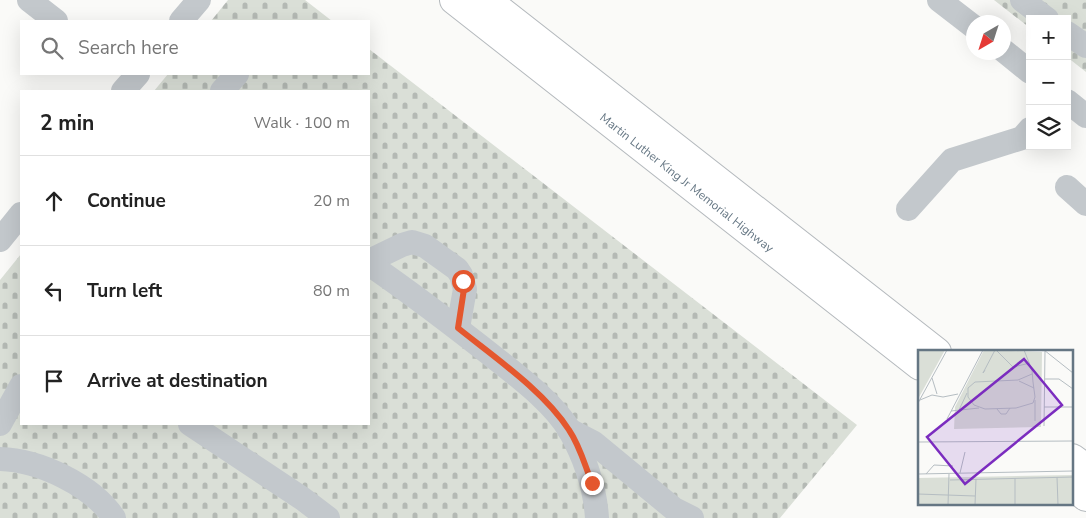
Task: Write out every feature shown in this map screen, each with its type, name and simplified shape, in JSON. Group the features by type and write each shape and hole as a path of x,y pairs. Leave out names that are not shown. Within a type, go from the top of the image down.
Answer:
{"highway":[{"name":"Martin Luther King Jr Memorial Highway","path":"454,0 918,364"},
{"name":"Martin Luther King Jr Memorial Highway","path":"487,0 934,350"},
{"path":"1074,459 1086,468"},
{"path":"1074,488 1086,497"}],"street":[{"path":"29,0 55,20"},
{"path":"182,20 199,0"},
{"path":"939,0 966,21"},
{"path":"1022,0 1043,15"},
{"path":"1071,36 1086,46"},
{"path":"1011,57 1026,69"},
{"path":"223,90 236,75"},
{"path":"1071,104 1086,116"},
{"path":"908,209 952,160 1022,138 1026,134"},
{"path":"1067,187 1086,204"},
{"path":"0,240 20,215"},
{"path":"370,262 402,245 412,242 425,246 457,269 461,275 464,289 458,328"},
{"path":"370,264 458,328 540,396 569,430 592,483 597,518"},
{"path":"0,424 20,388"},
{"path":"192,425 303,499 328,518"},
{"path":"569,430 594,443 674,509 692,518"},
{"path":"0,459 30,464 68,480 96,497 114,518"}],"green space":[{"path":"228,0 305,0 331,20 212,20"},
{"path":"994,0 1086,0 1086,72 1071,60 1071,15 1026,15 1026,25"},
{"path":"370,50 857,425 780,518 0,518 0,280 20,255 20,425 370,425 370,90 155,90 167,75 370,75"}],"route":[{"path":"463,281 464,289 458,328 521,379 556,414 569,430 577,445 592,483"}]}
